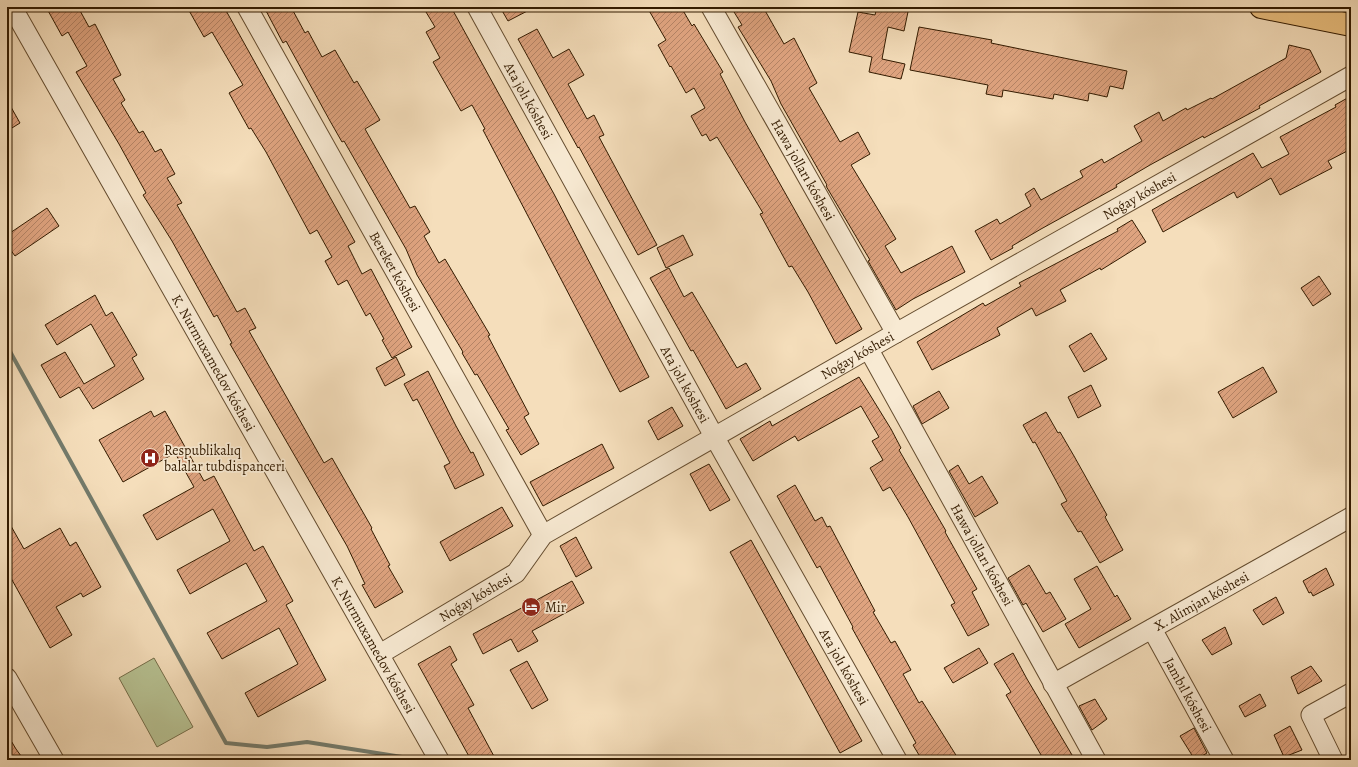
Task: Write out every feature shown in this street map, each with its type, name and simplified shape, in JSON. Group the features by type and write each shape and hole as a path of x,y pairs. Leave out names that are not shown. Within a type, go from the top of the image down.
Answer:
{"main road":[{"path":"1261,7 1351,25"}],"street":[{"name":"K. Nurmuxamedov kóshesi","path":"12,7 439,760"},
{"name":"Bereket kóshesi","path":"247,7 543,535"},
{"name":"Ata jolı kóshesi","path":"477,7 715,438 897,760"},
{"name":"Hawa jolları kóshesi","path":"711,7 896,333"},
{"name":"Noǵay kóshesi","path":"380,654 516,573 543,535 869,350 896,333 1351,76"},
{"name":"Hawa jolları kóshesi","path":"869,350 1096,760"},
{"name":"X. Alimjan kóshesi","path":"1053,684 1351,517"},
{"name":"Jambıl kóshesi","path":"1152,629 1224,760"},
{"path":"7,678 54,760"},
{"path":"1333,760 1311,715 1351,693"}],"green space":[{"path":"154,658 193,727 157,747 119,678"}],"building":[{"path":"46,7 78,7 89,27 95,24 121,75 113,79 125,100 121,103 139,133 143,131 155,152 161,149 175,174 167,178 182,203 177,205 237,312 245,308 256,328 249,331 324,463 332,458 372,528 371,529 390,565 388,566 403,592 375,608 362,585 365,584 347,546 230,344 232,343 217,315 214,317 172,241 143,195 146,193 76,72 87,66 68,32 62,36"},
{"path":"187,7 224,7 355,242 348,246 362,274 371,269 412,347 392,358 370,313 366,316 347,280 338,285 325,261 332,257 317,230 310,234 266,152 251,128 249,129 229,93 243,85 212,32 204,37"},
{"path":"264,7 291,7 305,33 308,31 322,57 335,50 354,83 357,81 380,120 365,129 410,208 415,206 430,232 424,236 439,263 445,259 490,335 488,336 529,414 524,417 539,444 521,455 506,430 509,429 477,374 475,375 417,275 406,249 344,141 342,142 286,41 283,43"},
{"path":"423,7 451,7 554,194 649,377 620,392 483,130 485,129 472,105 461,111 433,62 440,58 426,32 435,27"},
{"path":"500,7 535,7 508,21"},
{"path":"647,7 681,7 692,26 694,24 723,72 720,74 745,122 862,329 836,344 808,292 792,266 789,267 760,214 763,213 717,137 710,141 706,134 702,136 691,116 705,108 694,88 686,93 671,66 670,67 658,45 666,40"},
{"path":"731,7 763,7 784,44 794,38 817,83 809,88 840,142 858,132 870,154 851,165 896,239 885,246 901,273 952,246 965,272 913,299 896,310 868,261 870,260 826,186 827,185 781,104 771,81 738,27 742,25"},
{"path":"877,7 909,7 904,31 888,27 882,59 905,64 901,79 869,72 872,57 849,52 858,12 875,15"},
{"path":"919,27 992,40 991,43 1127,71 1123,89 1110,86 1107,97 1089,93 1088,101 1054,94 1053,99 1003,90 1002,97 986,94 988,85 910,70"},
{"path":"537,29 553,58 569,49 584,75 568,84 587,119 594,115 604,135 599,137 657,245 638,255 518,39"},
{"path":"1289,45 1310,50 1321,72 1259,106 1260,108 1204,138 1203,136 1150,165 1116,185 1117,187 1041,229 1012,246 1013,248 991,260 975,231 997,219 1000,224 1031,206 1025,194 1034,188 1041,200 1083,177 1080,171 1102,159 1104,163 1142,141 1134,126 1159,112 1163,121 1186,108 1187,110 1211,98 1212,99 1286,58"},
{"path":"1351,96 1351,149 1328,161 1332,168 1280,195 1271,178 1237,198 1234,192 1163,232 1152,210 1253,153 1262,168 1289,154 1280,137 1336,107 1335,105"},
{"path":"7,100 20,123 7,131"},
{"path":"47,208 59,226 15,256 7,245 7,235"},
{"path":"1132,220 1146,242 1101,270 1100,268 1060,290 1066,301 1036,316 1032,308 997,328 1000,335 932,370 917,342 983,303 985,306 1021,286 1019,283 1118,231 1117,229"},
{"path":"683,235 693,255 666,268 657,248"},
{"path":"669,268 684,297 692,292 737,368 746,363 761,389 726,409 650,278"},
{"path":"1319,276 1331,294 1313,306 1301,288"},
{"path":"95,295 106,316 112,312 137,355 132,358 144,379 93,409 79,387 60,398 41,365 65,352 84,384 115,366 91,324 57,345 45,325"},
{"path":"1091,333 1107,359 1084,372 1069,346"},
{"path":"396,357 405,375 385,386 376,368"},
{"path":"1263,367 1277,392 1233,418 1218,392"},
{"path":"428,371 456,426 471,453 473,452 484,475 455,489 444,466 450,463 417,399 413,401 404,384"},
{"path":"859,377 891,429 901,448 899,450 946,531 945,532 977,589 972,592 989,625 968,636 951,605 955,603 908,517 890,487 883,491 870,468 883,460 872,441 879,437 861,406 798,441 795,436 753,461 740,439 770,421 772,426"},
{"path":"1091,385 1101,406 1078,418 1068,397"},
{"path":"939,391 949,408 922,424 913,406"},
{"path":"672,407 683,426 658,440 648,421"},
{"path":"151,411 154,417 165,411 204,481 214,476 254,551 263,546 293,601 286,605 326,680 258,717 245,693 298,664 279,628 222,659 207,633 267,601 246,563 190,594 177,570 230,541 213,509 157,540 143,515 194,487 175,453 123,482 99,440"},
{"path":"1046,412 1058,433 1060,432 1107,515 1105,517 1123,550 1100,563 1081,531 1078,532 1061,504 1067,501 1035,442 1033,443 1023,425"},
{"path":"602,444 614,468 543,506 530,482"},
{"path":"709,464 730,500 710,511 690,474"},
{"path":"958,465 969,484 982,476 998,503 975,517 949,471"},
{"path":"795,485 815,521 822,517 827,527 830,526 875,611 873,612 891,643 895,641 911,670 903,674 919,703 922,701 959,760 922,760 913,745 916,743 852,628 853,627 820,566 817,568 777,496"},
{"path":"502,507 513,526 450,561 440,542"},
{"path":"7,519 24,549 60,528 70,546 76,542 101,587 83,597 81,593 56,607 72,635 50,648 7,571"},
{"path":"576,537 592,568 576,577 560,546"},
{"path":"751,540 862,741 840,753 730,552"},
{"path":"1029,565 1046,594 1050,592 1066,619 1043,632 1026,603 1023,605 1008,578"},
{"path":"1097,566 1115,597 1117,595 1131,619 1079,648 1065,624 1091,609 1074,579"},
{"path":"1326,568 1334,585 1313,596 1311,592 1309,593 1303,581"},
{"path":"572,581 584,603 532,631 538,641 518,652 511,639 483,654 473,634"},
{"path":"1276,597 1284,613 1263,625 1253,610"},
{"path":"1225,627 1232,644 1212,655 1202,640"},
{"path":"450,646 457,660 451,664 474,705 468,708 496,760 471,760 418,664"},
{"path":"979,648 988,663 953,683 944,668"},
{"path":"1013,653 1075,760 1044,760 1006,695 1011,692 994,664"},
{"path":"527,661 548,700 532,709 510,670"},
{"path":"1311,666 1322,681 1298,694 1291,677"},
{"path":"1260,694 1266,706 1245,717 1239,706"},
{"path":"1095,699 1107,719 1092,730 1079,706"},
{"path":"1290,726 1302,750 1284,757 1274,735"},
{"path":"1194,728 1207,753 1195,760 1180,736"},
{"path":"7,734 16,749 24,760 7,760"}],"waterway":[{"path":"7,346 226,743 267,747 307,742 402,757 403,760"}],"place":[{"name":"Respublikalıq balalar tubdispanceri","path":"150,458"},
{"name":"Mir","path":"531,607"}]}
